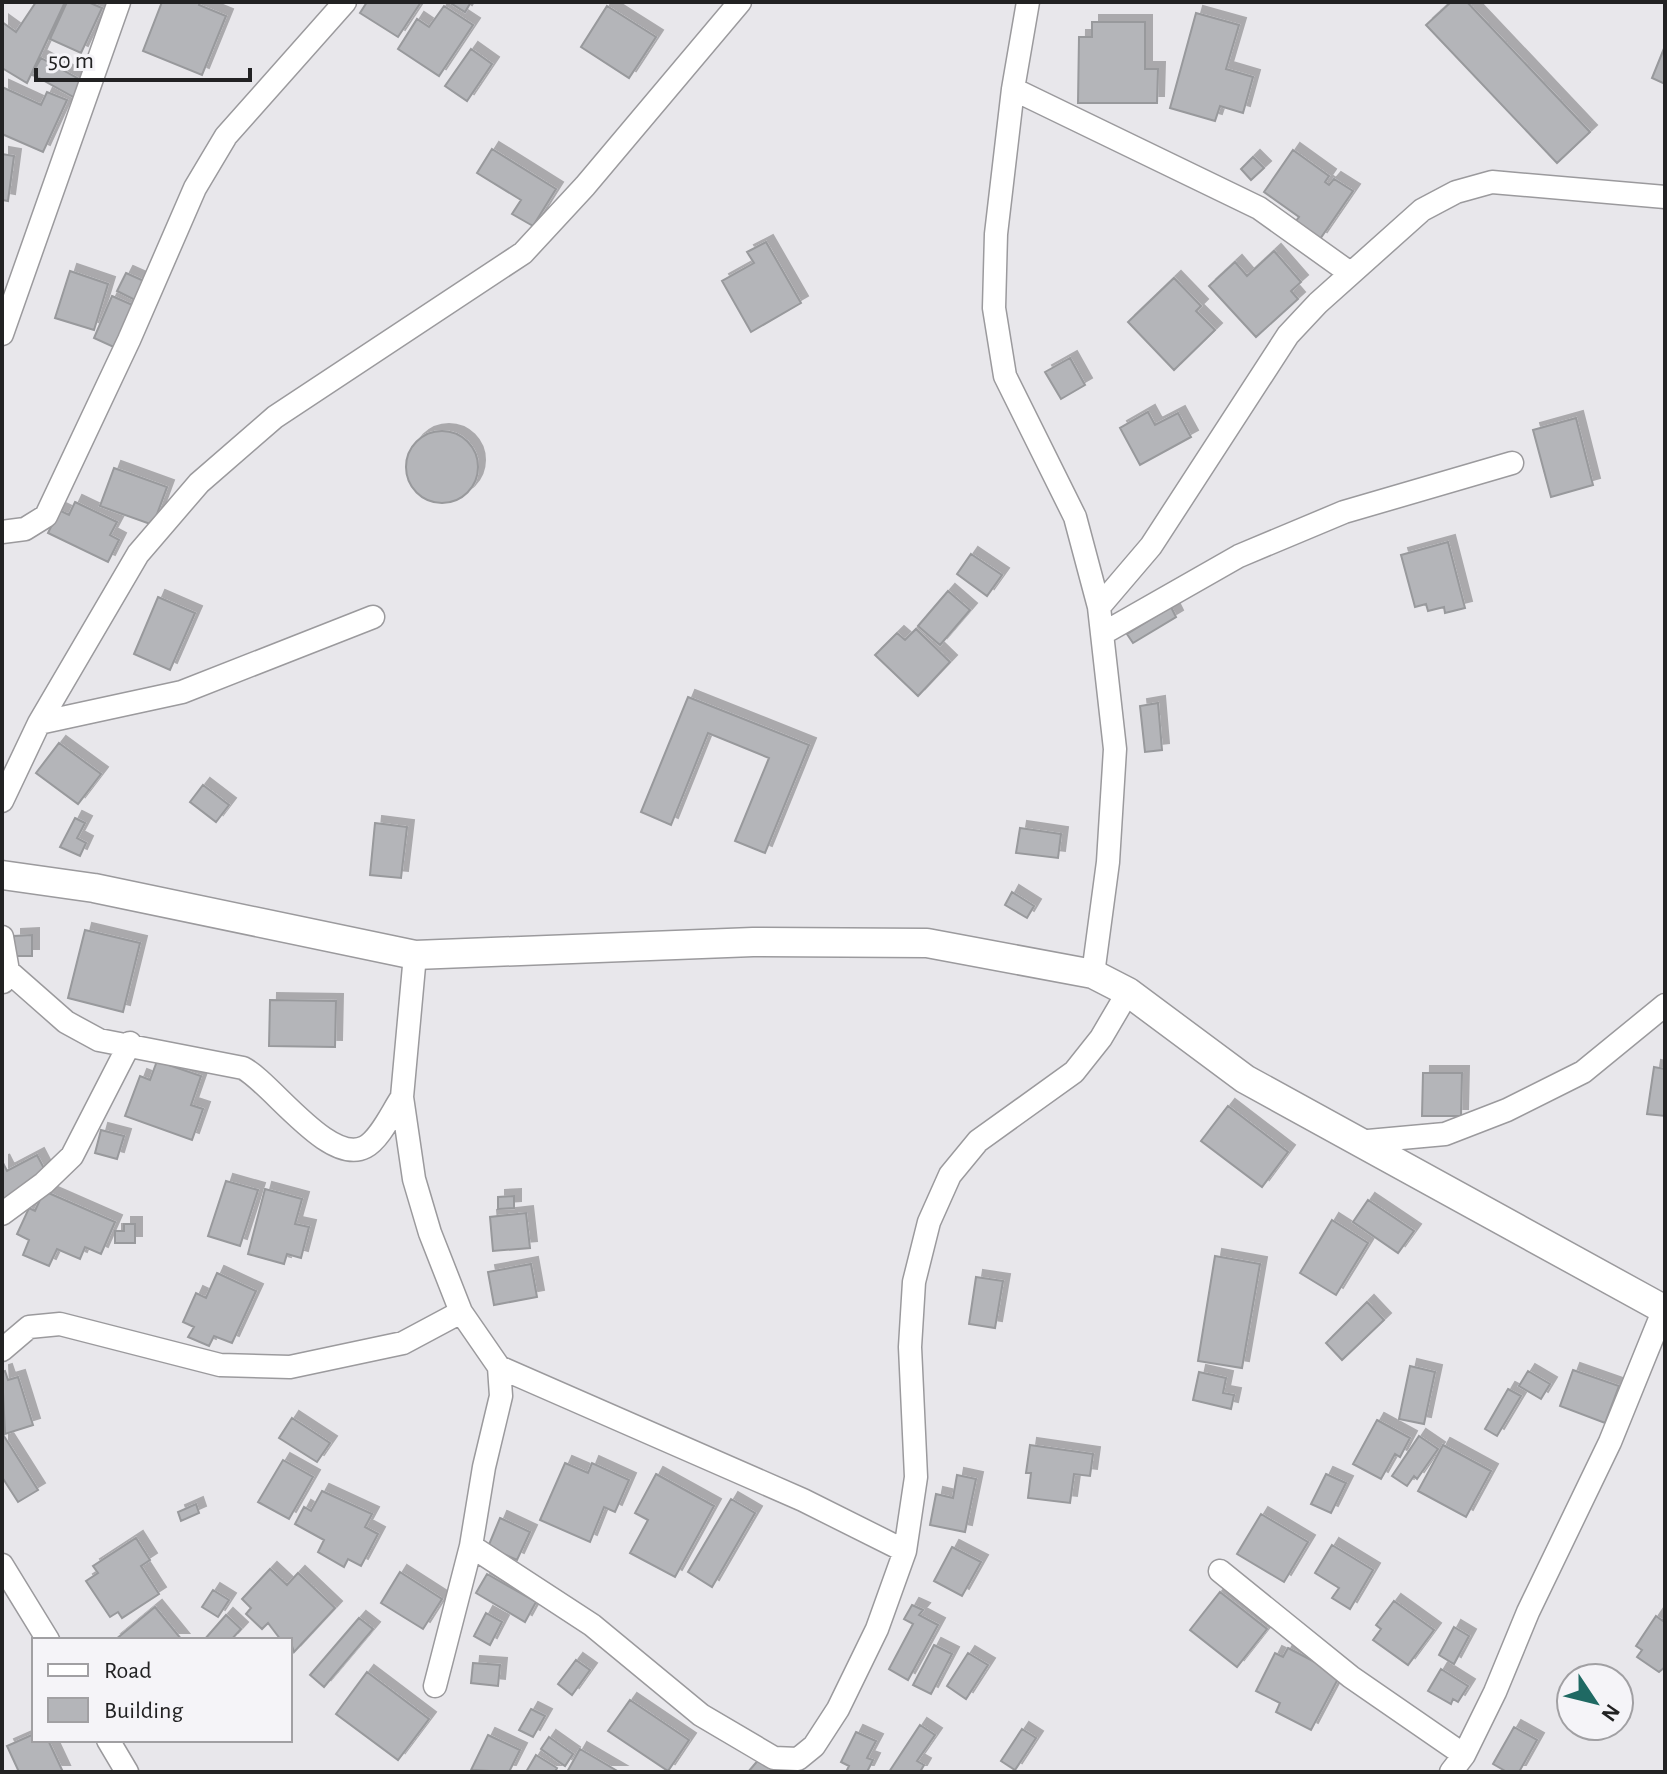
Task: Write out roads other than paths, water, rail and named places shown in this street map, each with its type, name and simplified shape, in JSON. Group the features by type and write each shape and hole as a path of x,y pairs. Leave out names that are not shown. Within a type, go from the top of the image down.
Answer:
{"street":[{"path":"2,334 119,2"},
{"path":"2,532 25,529 46,516 129,340 195,188 226,136 345,2"},
{"path":"2,801 39,723 138,554 199,483 275,417 523,253 585,186 740,2"},
{"path":"1028,2 1013,89 996,234 994,308 1005,376 1075,517 1099,607 1115,749 1108,862 1093,974"},
{"path":"1013,89 1259,208 1350,273"},
{"path":"1099,607 1151,546 1288,335 1350,273 1422,210 1456,192 1492,182 1665,197"},
{"path":"1102,634 1239,556 1331,518 1512,463"},
{"path":"39,723 182,692 373,617"},
{"path":"2,875 94,888 415,955 753,942 927,943 1093,974 1128,992 1245,1079 1664,1310 1610,1442 1528,1612 1495,1692 1457,1764 1220,1571"},
{"path":"2,937 5,977 84,1033 99,1040 130,1043 243,1068 255,1074 310,1129 352,1150 364,1147 375,1137 402,1097"},
{"path":"415,955 402,1097 414,1179 430,1233 461,1312 499,1367 501,1396 484,1467 471,1546 435,1686"},
{"path":"471,1546 592,1625 701,1715 774,1758 798,1759 814,1746 838,1709 877,1629 905,1551 916,1477 916,1413 910,1347 914,1282 929,1222 950,1175 978,1141 1074,1072 1101,1038 1128,992"},
{"path":"1356,1142 1445,1134 1507,1110 1583,1072 1665,1005"},
{"path":"2,1214 44,1183 72,1156 130,1043"},
{"path":"2,1350 29,1327 60,1324 220,1365 290,1367 403,1343 461,1312"},
{"path":"499,1367 803,1500 905,1551"},
{"path":"2,1565 47,1638"},
{"path":"109,1742 127,1772"}]}
